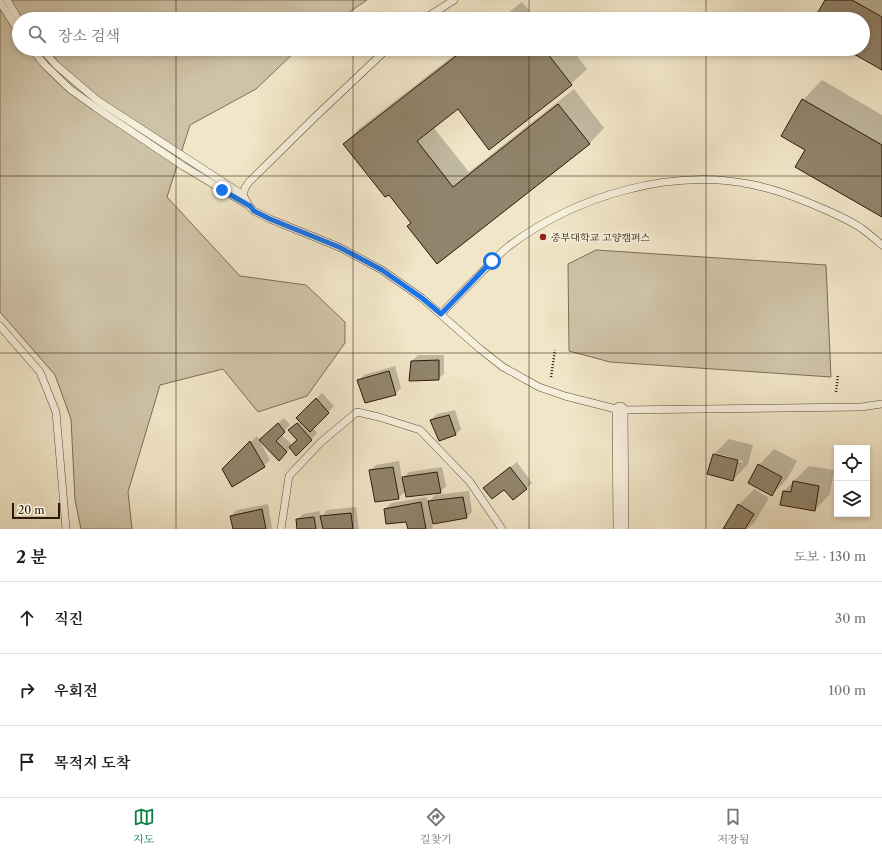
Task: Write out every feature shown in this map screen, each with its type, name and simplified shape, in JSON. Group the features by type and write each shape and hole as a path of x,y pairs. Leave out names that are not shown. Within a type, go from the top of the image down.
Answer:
{"street":[{"path":"620,410 621,529"}],"lane":[{"path":"7,0 14,12"},
{"path":"435,12 454,0"},
{"path":"0,2 12,21"},
{"path":"38,56 70,89 95,107 183,166 250,206"},
{"path":"48,56 56,65 97,100 243,195 254,211 339,247 376,267 400,282 441,314 480,349 503,367 538,387 565,396 620,410 861,407 882,404"},
{"path":"243,195 245,188 258,172 279,154 315,117 380,56"},
{"path":"441,314 498,256 509,246 533,230 555,217 579,206 642,186 675,181 697,180 736,182 754,185 786,193 838,216 861,228 882,245"},
{"path":"0,326 40,372 56,412 66,529"},
{"path":"281,529 289,476 321,442 357,412 379,417 420,430 470,482 502,529"}],"path":[{"path":"551,377 555,350"},
{"path":"836,392 838,375"}],"shaded area":[{"path":"0,0 367,0 349,12 12,12 12,56 291,56 256,89 190,125 167,197 240,276 306,285 345,322 345,343 307,396 258,412 223,369 160,385 128,492 132,529 81,529 75,500 71,419 55,375 0,312"},
{"path":"596,250 826,265 831,377 610,362 569,351 568,264"}],"building":[{"path":"825,0 852,0 882,17 882,70 857,56 870,56 870,12 818,12"},
{"path":"456,56 549,56 572,85 489,150 458,109 417,141 453,187 558,104 590,144 437,264 407,226 411,223 389,195 385,197 343,144"},
{"path":"802,99 882,145 882,217 795,167 805,150 781,136"},
{"path":"439,360 439,380 409,381 411,361"},
{"path":"389,371 396,395 365,403 357,380"},
{"path":"316,398 329,413 310,432 296,418"},
{"path":"449,415 456,435 439,441 430,420"},
{"path":"278,423 285,432 276,441 287,452 279,461 259,440"},
{"path":"297,423 312,440 296,456 289,447 297,440 288,430"},
{"path":"250,441 265,467 232,487 222,469"},
{"path":"713,454 738,460 733,481 707,474"},
{"path":"758,464 782,477 772,496 748,483"},
{"path":"393,467 399,499 375,502 369,470"},
{"path":"510,467 527,489 513,500 504,490 492,499 483,488"},
{"path":"437,472 441,493 406,497 402,477"},
{"path":"793,481 819,486 815,511 780,505 783,491 791,492"},
{"path":"463,497 467,518 433,524 428,501"},
{"path":"421,502 426,529 408,529 406,522 386,524 384,509"},
{"path":"738,504 754,514 745,529 723,529"},
{"path":"262,509 266,529 233,529 230,516"},
{"path":"351,513 353,529 323,529 320,516"},
{"path":"314,517 316,529 297,529 296,519"}],"place":[{"name":"중부대학교 고양캠퍼스","path":"543,237"}],"route":[{"path":"222,190 250,206 254,211 270,219 339,247 382,270 422,298 441,314 492,261"}]}
